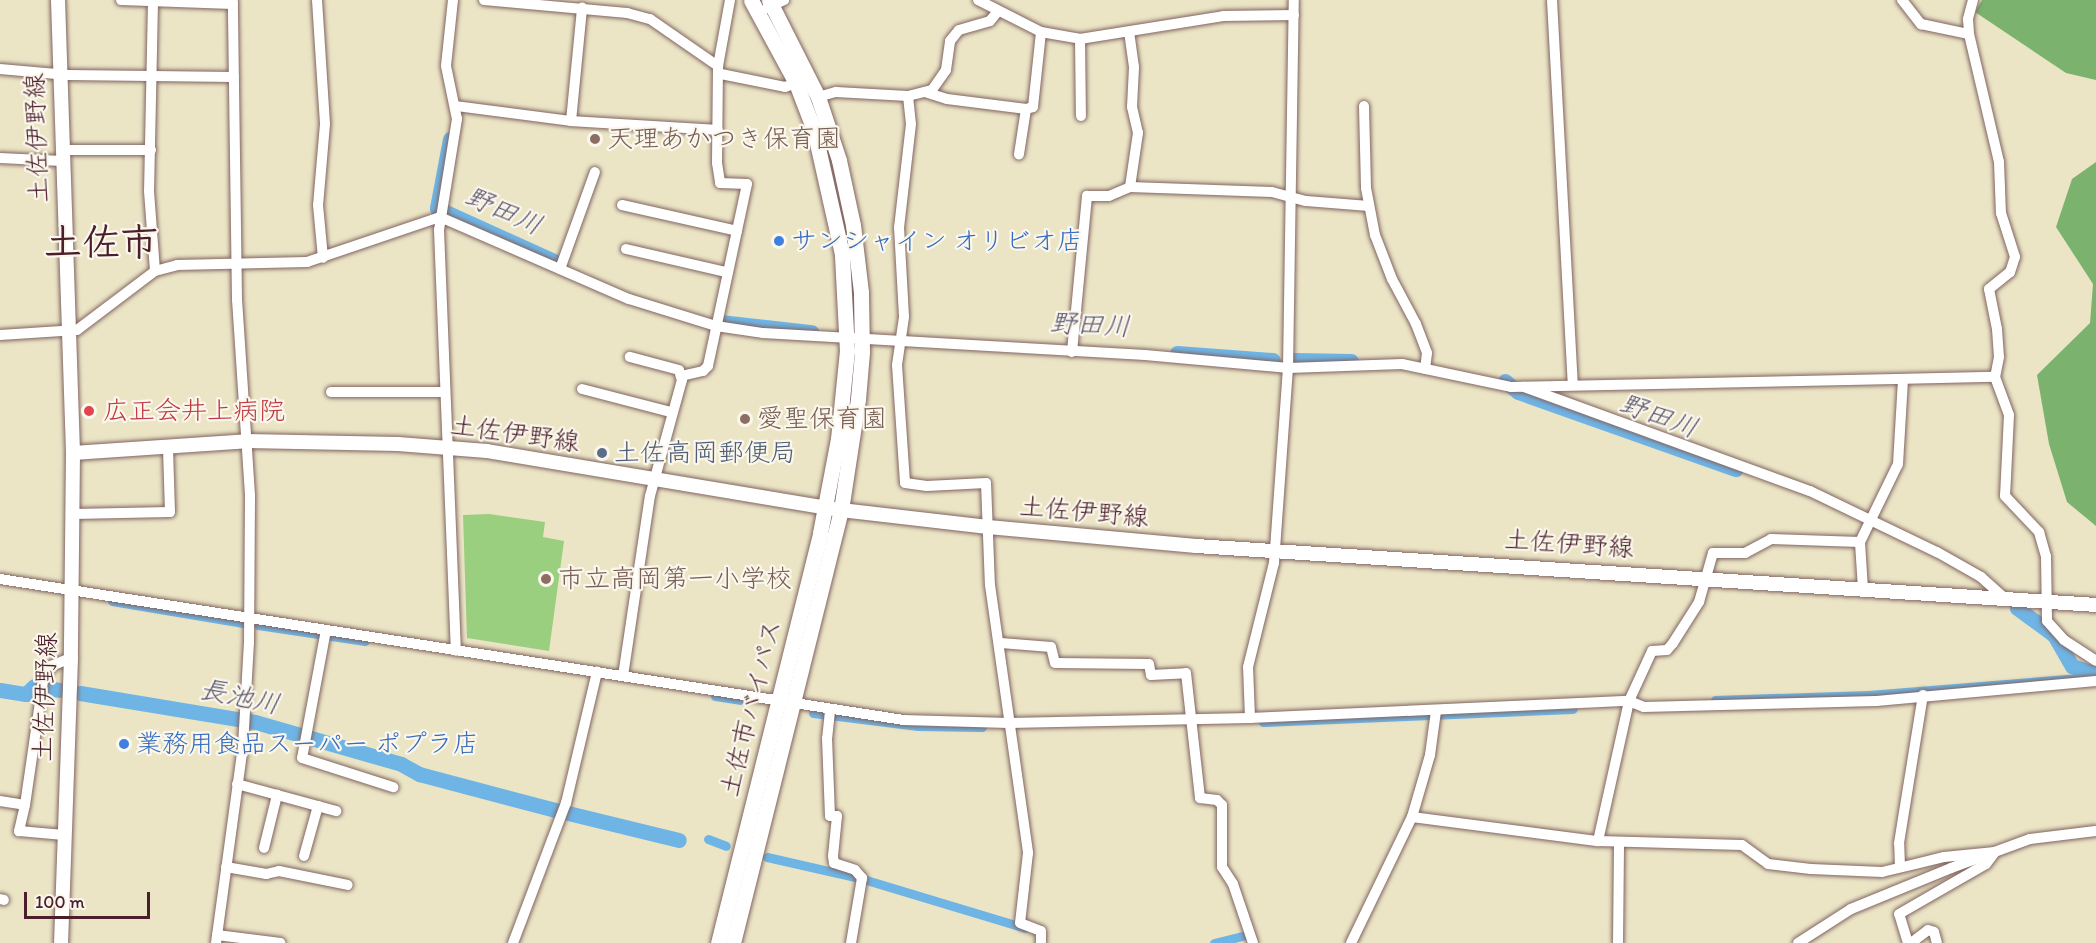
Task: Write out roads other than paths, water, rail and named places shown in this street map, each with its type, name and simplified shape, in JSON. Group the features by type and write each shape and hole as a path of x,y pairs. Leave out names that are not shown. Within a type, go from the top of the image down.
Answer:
{"highway":[{"name":"土佐市バイパス","path":"767,4 814,130 833,201 854,339"},
{"name":"土佐市バイパス","path":"717,943 785,702 833,509 844,398 861,292 853,225 839,160 818,97 767,4"},
{"name":"土佐市バイパス","path":"733,943 785,702"}],"main road":[{"name":"土佐伊野線","path":"58,0 67,330 73,453 73,588 61,943"},
{"name":"土佐伊野線","path":"73,453 247,441 447,448 833,509 988,528 1196,546 1275,549 2008,601 2096,605"}],"street":[{"path":"121,0 233,2 236,262 247,441 249,619 245,721 217,939 280,943"},
{"path":"317,0 325,124 318,205 323,258"},
{"path":"453,0 444,47 457,119 440,213 456,651"},
{"path":"484,0 582,8 650,19 719,70 785,87 796,83"},
{"path":"681,376 703,371 708,366 726,272 747,184 720,183 719,70 730,0"},
{"path":"978,0 1041,32 1080,39 1223,16 1294,15"},
{"path":"1250,718 1248,667 1275,549 1288,368 1294,0"},
{"path":"1552,0 1573,383"},
{"path":"1902,0 1921,24 1969,34"},
{"path":"1973,0 1969,34 1999,162 2001,213 2014,257 2010,272 1989,289 1997,329 1999,357 1995,377 2009,415 2006,496 2040,532 2046,556 2047,621 2064,640 2096,661"},
{"path":"153,2 154,75 149,191 155,271"},
{"path":"818,97 836,92 908,96 932,90 946,70 950,41 959,30 990,21 991,6"},
{"path":"571,121 582,8"},
{"path":"925,92 947,99 1026,109 1033,107 1041,32"},
{"path":"1129,32 1134,67 1132,107 1138,133 1130,188"},
{"path":"1080,39 1081,116"},
{"path":"0,69 59,71 68,75 234,77"},
{"path":"908,96 911,124 899,227 905,270 897,364 905,483 927,486 986,483 990,585 1001,643 1009,726 1028,853 1020,923 1041,931 1041,943"},
{"path":"456,106 571,121 718,130"},
{"path":"1364,106 1369,206 1388,270 1416,324 1426,364"},
{"path":"1018,154 1026,109"},
{"path":"0,159 152,150"},
{"path":"562,264 596,172"},
{"path":"1072,349 1087,196 1109,196 1130,188 1272,192 1306,201 1369,206"},
{"path":"622,205 737,231"},
{"path":"0,335 67,330 85,326 155,271 177,265 323,258 440,213 562,264 629,299 716,326 900,342 1072,349 1288,368 1426,364 1518,387 1810,491 1870,524 1981,577 2008,601"},
{"path":"626,249 726,272"},
{"path":"624,676 654,479 681,376 679,370 630,357"},
{"path":"1518,387 1573,383 1904,381 1995,377"},
{"path":"1863,589 1860,542 1900,456 1904,381"},
{"path":"582,389 671,412"},
{"path":"331,392 445,392"},
{"path":"73,514 170,512 168,447"},
{"path":"1598,841 1629,701 1652,651 1666,650 1673,643 1699,602 1716,551 1745,553 1771,540 1860,542"},
{"path":"0,579 73,588 326,633 785,702 830,715 1009,726 1250,718 1436,716 1629,701 1644,707 1875,701 2096,681"},
{"path":"326,633 303,758 393,787"},
{"path":"1001,643 1051,647 1055,663 1149,664 1151,675 1186,673 1200,798 1218,800 1222,805 1222,867 1233,884 1253,943"},
{"path":"64,835 19,831 25,805 43,681 51,666 71,658"},
{"path":"513,943 566,803 597,672"},
{"path":"1900,867 1899,843 1923,695"},
{"path":"830,715 830,816 837,816 834,863 855,870 862,878 851,943"},
{"path":"1351,943 1412,817 1436,716"},
{"path":"237,784 336,811"},
{"path":"264,848 277,795"},
{"path":"0,801 25,805"},
{"path":"304,856 318,806"},
{"path":"1412,817 1598,841 1742,845 1768,864 1811,869 1869,872 1995,852"},
{"path":"1798,943 1851,909 1995,852 2045,835 2096,831"},
{"path":"1618,943 1619,842"},
{"path":"1937,943 1934,932 1928,930 1910,943 1899,914 1986,864 1995,852"},
{"path":"226,867 266,874 279,871 348,885"}],"waterway":[{"name":"野田川","path":"450,139 437,208 556,262"},
{"name":"野田川","path":"720,322 811,332"},
{"name":"野田川","path":"1177,353 1273,360"},
{"name":"野田川","path":"1294,360 1351,361"},
{"name":"野田川","path":"1505,381 1518,392 1736,469"},
{"path":"112,601 243,623"},
{"name":"野田川","path":"2017,608 2054,635 2072,666 2096,674"},
{"path":"258,625 365,641"},
{"path":"1715,700 1868,695 2079,678"},
{"name":"長池川","path":"0,690 26,694 34,686"},
{"name":"長池川","path":"48,688 59,690"},
{"name":"長池川","path":"80,693 255,722 401,764 419,774 559,811"},
{"path":"715,696 740,700"},
{"path":"1263,722 1573,709"},
{"path":"813,713 918,726 982,727"},
{"name":"長池川","path":"568,813 679,840"},
{"path":"708,839 726,846"},
{"path":"767,857 859,878"},
{"path":"863,879 1025,928"},
{"path":"1214,943 1243,936"}],"place":[{"name":"天理あかつき保育園","path":"595,139"},
{"name":"サンシャイン オリビオ店","path":"779,241"},
{"name":"広正会井上病院","path":"89,411"},
{"name":"愛聖保育園","path":"745,419"},
{"name":"土佐高岡郵便局","path":"602,453"},
{"name":"市立高岡第一小学校","path":"546,579"},
{"name":"業務用食品スーパー ポプラ店","path":"124,744"}],"district":[{"name":"土佐市","path":"101,243"}]}
